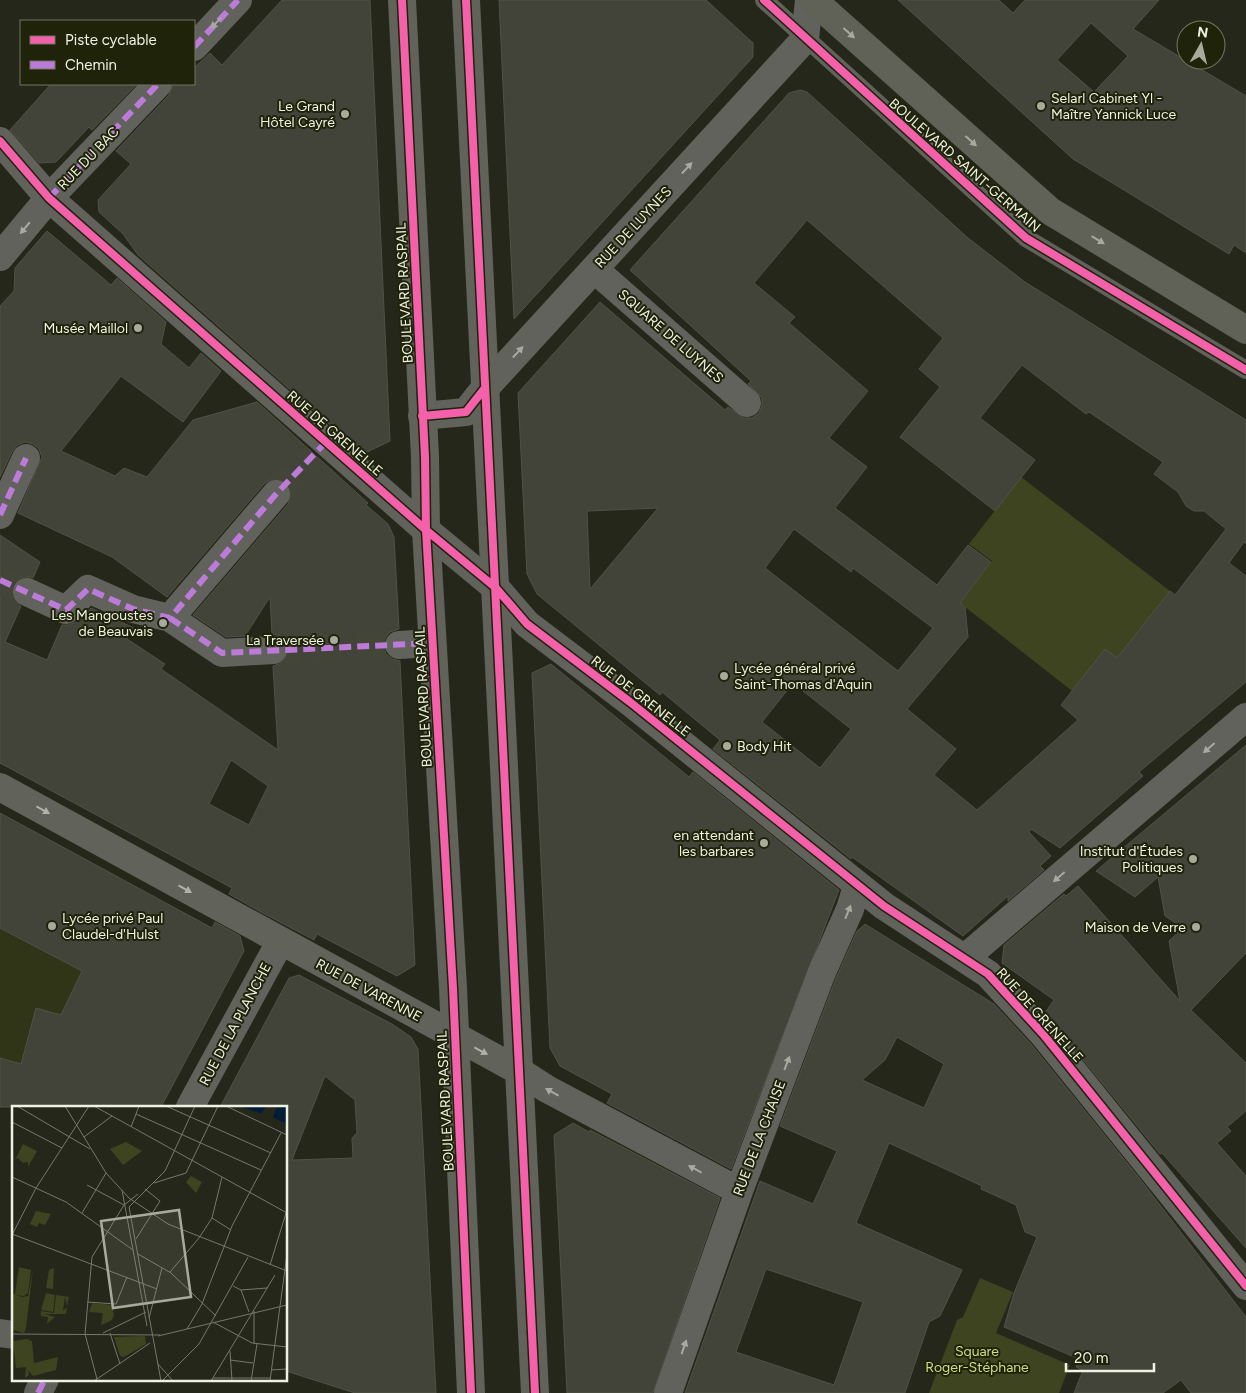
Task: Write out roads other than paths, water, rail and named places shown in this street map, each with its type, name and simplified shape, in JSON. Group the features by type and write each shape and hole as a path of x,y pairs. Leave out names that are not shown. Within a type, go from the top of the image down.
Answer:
{"main road":[{"name":"BOULEVARD RASPAIL","path":"402,0 426,530 455,1037 470,1393"},
{"path":"466,0 535,1393"},
{"name":"BOULEVARD SAINT-GERMAIN","path":"811,0 1050,211 1246,330"},
{"name":"RUE DE VARENNE","path":"0,787 280,942 519,1071"}],"street":[{"path":"195,46 238,0"},
{"path":"805,39 811,0"},
{"name":"RUE DE LUYNES","path":"422,416 466,412 485,388 805,39"},
{"name":"RUE DU BAC","path":"0,257 49,198 157,85"},
{"name":"RUE DE GRENELLE","path":"0,141 49,198 319,450 426,530 496,588 527,624 630,702 857,886 884,906 988,974 1043,1034 1246,1286"},
{"name":"SQUARE DE LUYNES","path":"594,269 747,403"},
{"path":"0,515 26,458"},
{"path":"170,618 276,494"},
{"path":"27,592 66,610 88,589 134,609 170,618 222,653 272,650"},
{"path":"400,645 432,643"},
{"path":"965,958 1246,717"},
{"name":"RUE DE LA CHAISE","path":"668,1393 739,1191 822,972 850,908 857,886"},
{"name":"RUE DE LA PLANCHE","path":"191,1106 280,942"},
{"name":"RUE DE VARENNE","path":"519,1071 547,1089 739,1191"},
{"path":"38,1393 44,1380"}],"lane":[{"name":"BOULEVARD SAINT-GERMAIN","path":"764,0 1026,238 1246,370"}],"tunnel":[{"path":"276,494 312,457"},
{"path":"0,580 27,592"},
{"path":"273,650 399,645"}],"place":[{"name":"Selarl Cabinet Yl - Maître Yannick Luce","path":"1041,106"},
{"name":"Le Grand Hôtel Cayré","path":"345,114"},
{"name":"Musée Maillol","path":"138,328"},
{"name":"Les Mangoustes de Beauvais","path":"163,623"},
{"name":"La Traversée","path":"334,640"},
{"name":"Lycée général privé Saint-Thomas d'Aquin","path":"724,676"},
{"name":"Body Hit","path":"727,746"},
{"name":"en attendant les barbares","path":"764,843"},
{"name":"Institut d'Études Politiques","path":"1193,859"},
{"name":"Lycée privé Paul Claudel-d'Hulst","path":"52,926"},
{"name":"Maison de Verre","path":"1196,927"}],"park label":[{"name":"Square Roger-Stéphane","path":"977,1359"}]}
